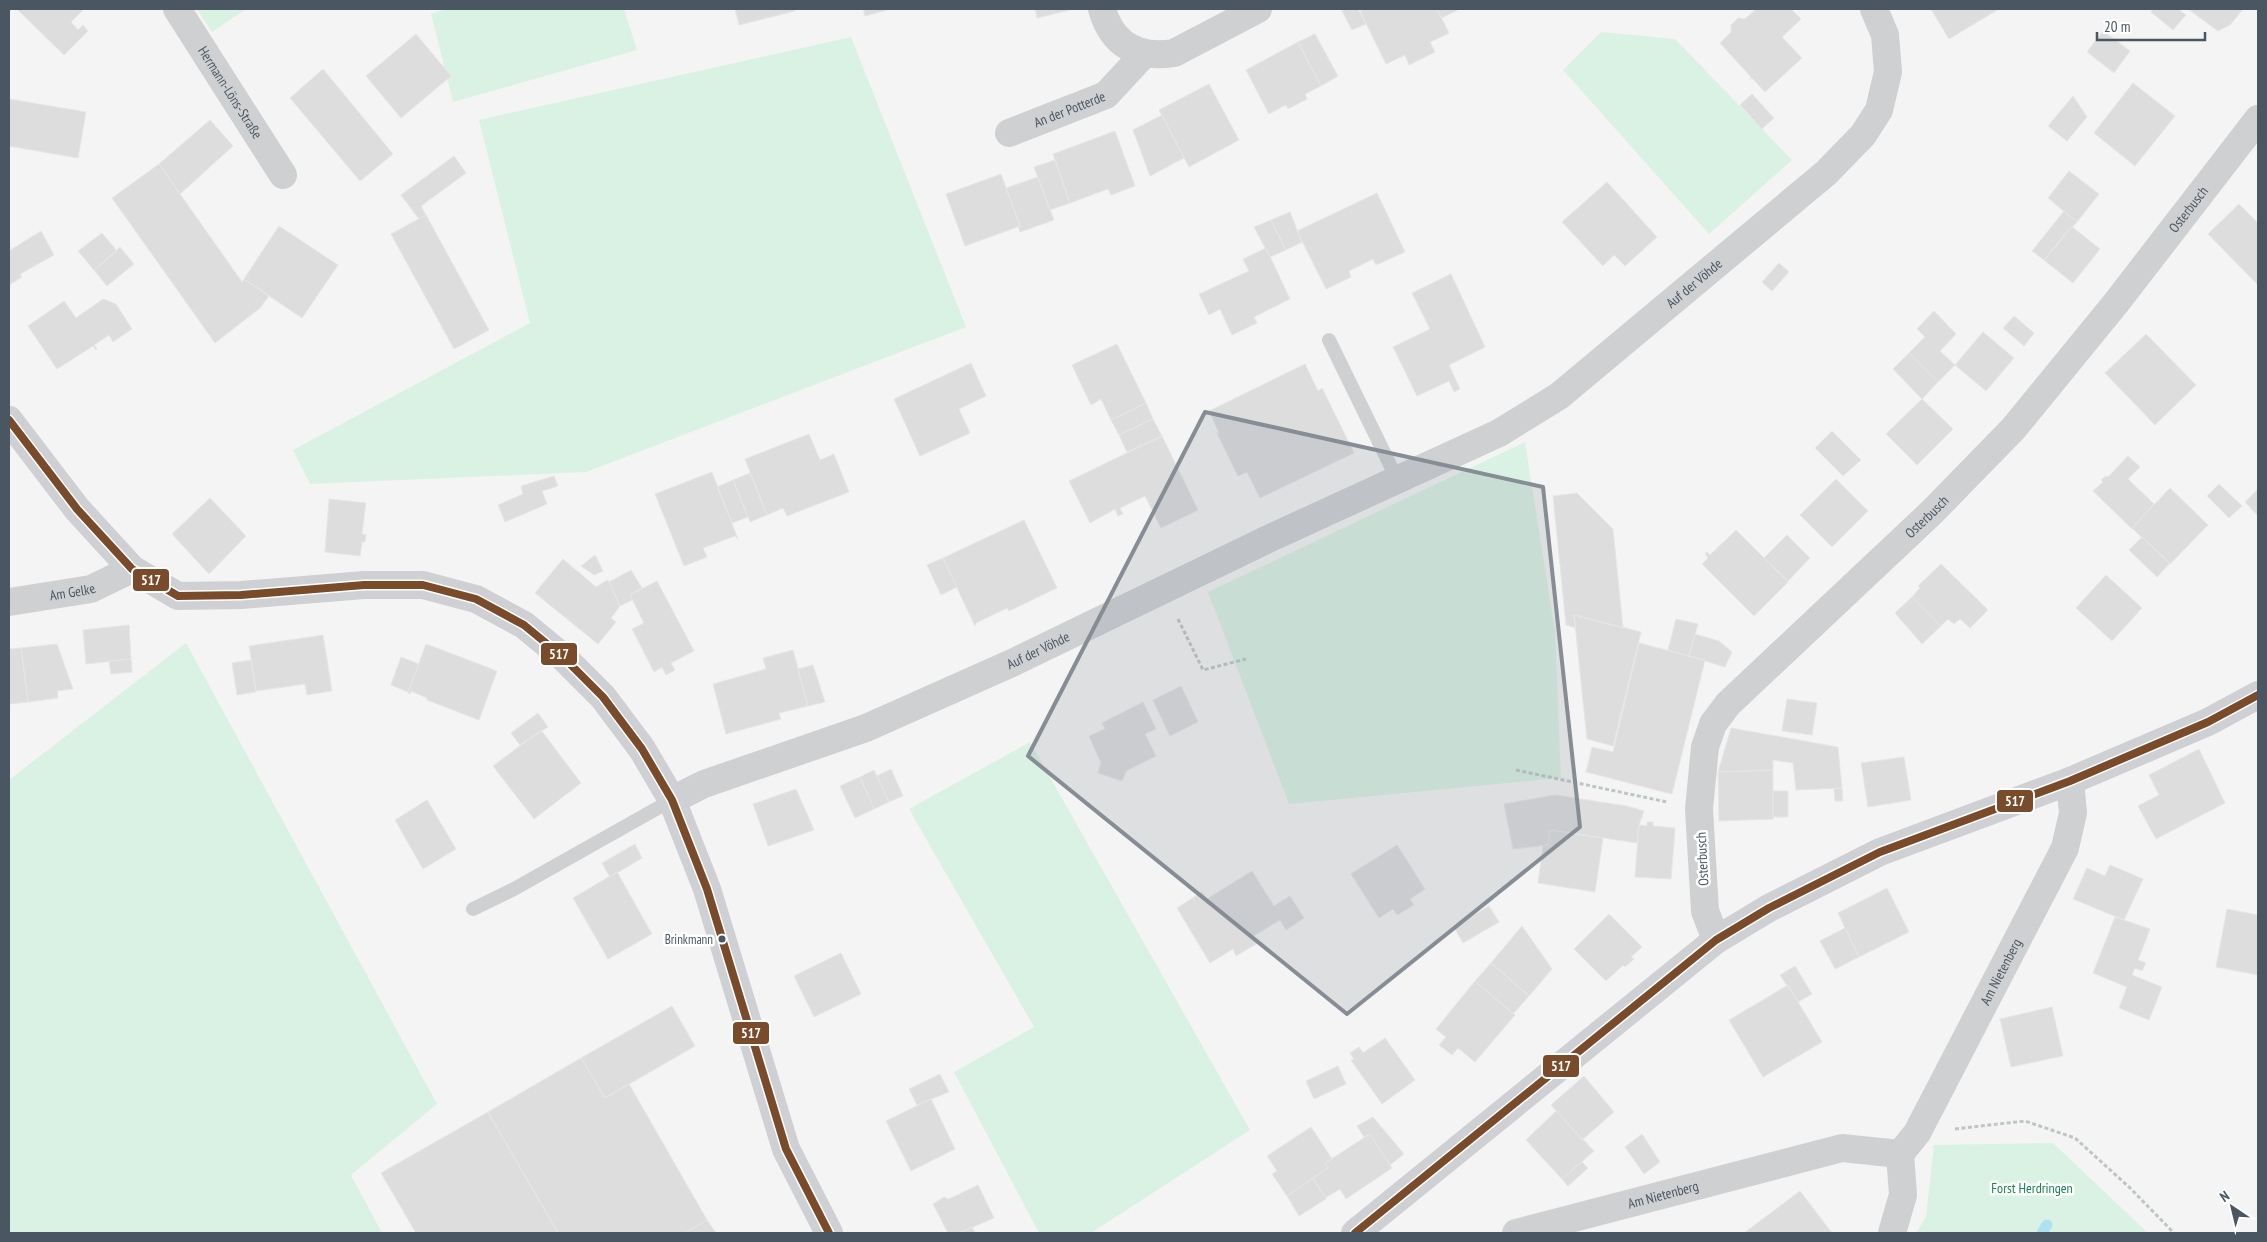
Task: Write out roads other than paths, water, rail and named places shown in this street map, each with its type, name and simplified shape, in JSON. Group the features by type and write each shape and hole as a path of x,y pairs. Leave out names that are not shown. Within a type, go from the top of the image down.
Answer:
{"street":[{"name":"Hermann-Löns-Straße","path":"177,9 284,175"},
{"path":"1102,9 1106,21 1116,36 1128,47 1144,54 1159,56 1174,53 1258,9"},
{"name":"Auf der Vöhde","path":"672,800 704,784 866,728 1012,663 1164,589 1499,433 1558,396 1826,173 1863,135 1880,110 1888,72 1885,35 1874,9"},
{"name":"An der Potterde","path":"1009,133 1106,95 1144,54"},
{"name":"Osterbusch","path":"1716,940 1705,911 1699,809 1705,747 1713,724 1728,704 1932,512 2013,429 2116,303 2258,119"},
{"path":"9,420 77,509 132,570 178,596 241,596 364,585 424,585 476,599 524,625 564,658 604,698 642,750 672,800 707,889 786,1149 830,1233"},
{"name":"Am Gelke","path":"9,602 92,589 132,570"},
{"path":"1355,1233 1716,940 1768,908 1880,852 2070,781 2208,722 2258,695"},
{"name":"Am Nietenberg","path":"1516,1233 1842,1148 1900,1154 1917,1133 2064,848 2074,813 2070,781"},
{"path":"1892,1233 1903,1194 1900,1154"}],"lane":[{"path":"1329,340 1397,479"},
{"path":"473,909 514,889 672,800"}],"waterway":[{"path":"2042,1233 2047,1225"}],"place":[{"name":"Brinkmann","path":"722,939"}],"park label":[{"name":"Forst Herdringen","path":"2032,1188"}]}
